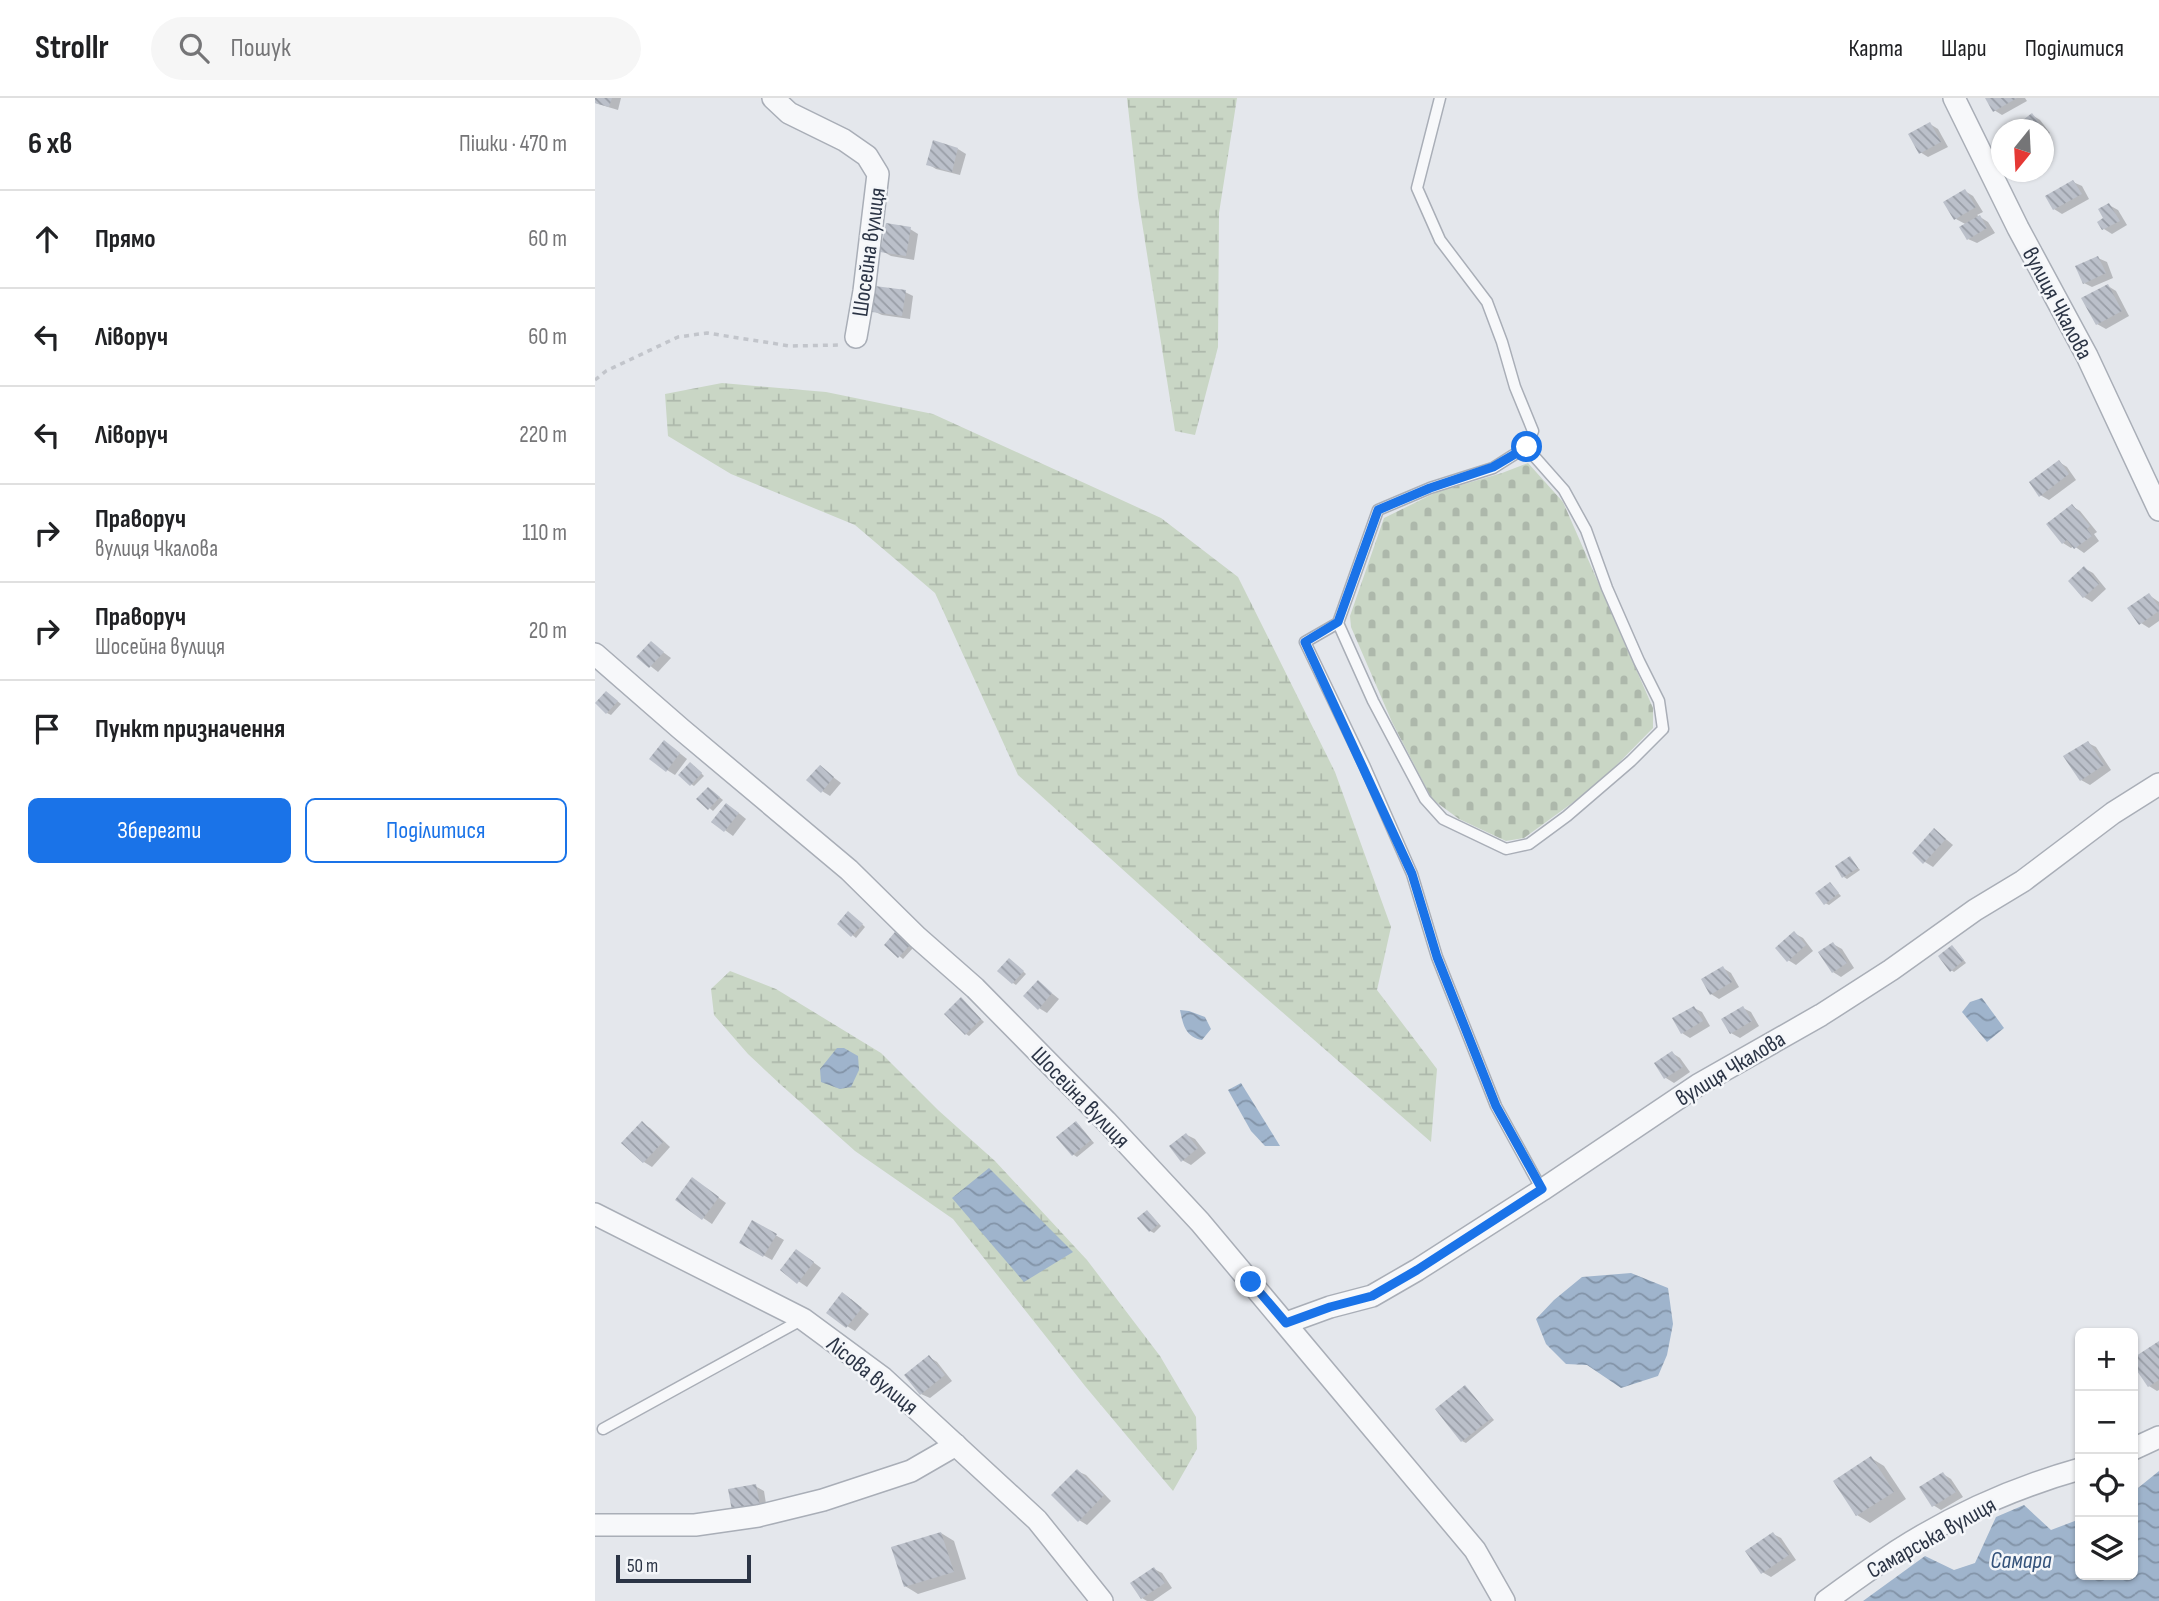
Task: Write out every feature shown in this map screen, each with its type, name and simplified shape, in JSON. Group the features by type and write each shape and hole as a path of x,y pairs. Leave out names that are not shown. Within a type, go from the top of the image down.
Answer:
{"street":[{"name":"Шосейна вулиця","path":"773,98 789,113 844,140 867,156 878,174 856,337"},
{"name":"вулиця Чкалова","path":"1954,98 2018,229 2087,356 2159,510"},
{"name":"Шосейна вулиця","path":"595,654 849,870 975,988 1106,1121 1200,1222 1475,1550 1504,1601"},
{"name":"вулиця Чкалова","path":"1286,1323 1372,1296 1417,1270 1698,1085 1821,1015 1891,970 1975,910 2023,881 2113,813 2159,784"},
{"name":"Лісова вулиця","path":"595,1214 803,1319 883,1378 1037,1520 1102,1601"},
{"path":"2138,1446 2159,1437"},
{"path":"595,1525 695,1525 758,1516 823,1500 911,1471 956,1445"},
{"name":"Самарська вулиця","path":"1826,1601 1899,1550 1968,1511 2045,1479 2075,1470"}],"lane":[{"path":"1440,98 1417,188 1440,240 1487,302 1515,387 1533,431 1527,447 1493,467 1430,488 1378,510 1338,622 1305,642 1412,874 1437,957 1496,1106 1542,1189"},
{"path":"1338,622 1373,701 1425,799 1443,820 1476,836 1506,849 1529,844 1567,816 1631,761 1663,729 1659,701 1607,588 1585,530 1564,490 1527,447"},
{"path":"603,1429 803,1319"}],"path":[{"path":"595,380 606,371 678,337 707,333 790,346 839,345 856,337"}],"green space":[{"path":"1127,98 1237,98 1219,213 1218,347 1195,435 1175,431 1138,197"},
{"path":"722,383 826,392 933,414 1161,518 1238,577 1335,772 1391,927 1377,990 1437,1069 1431,1142 1234,970 1018,775 935,593 855,525 731,474 668,436 665,394"},
{"path":"1528,463 1563,502 1653,708 1653,728 1597,785 1524,838 1506,841 1459,819 1432,799 1392,722 1351,627 1350,616 1384,518 1437,492"},
{"path":"730,971 776,989 881,1053 938,1110 995,1161 1087,1260 1160,1356 1196,1417 1197,1449 1173,1491 1085,1386 953,1219 855,1151 748,1054 714,1015 711,989"}],"water":[{"path":"1982,998 2004,1028 1987,1042 1962,1012 1970,1002"},
{"path":"1180,1010 1205,1017 1211,1029 1202,1040 1188,1033"},
{"path":"837,1048 844,1048 858,1056 859,1070 851,1087 840,1089 821,1082 820,1069"},
{"path":"1241,1083 1280,1146 1265,1146 1251,1131 1228,1090"},
{"path":"989,1168 1073,1252 1024,1282 952,1198"},
{"path":"1631,1273 1668,1288 1673,1324 1667,1355 1658,1376 1621,1388 1587,1365 1566,1364 1546,1344 1536,1319 1582,1277"},
{"name":"Самара","path":"2159,1471 2159,1601 1863,1601 1925,1556 1954,1570 1975,1563 1996,1517 2024,1505 2051,1530 2075,1521 2075,1580 2138,1580 2138,1488"}],"building":[{"path":"595,98 612,98 609,107 595,103"},
{"path":"1985,98 2017,98 1993,112"},
{"path":"2032,113 2036,119 2024,119"},
{"path":"1930,122 1941,142 1919,154 1908,134"},
{"path":"933,140 958,148 952,172 926,165"},
{"path":"2073,180 2082,194 2053,210 2045,196"},
{"path":"1965,189 1976,207 1954,220 1943,202"},
{"path":"2109,203 2120,221 2102,230 2097,222 2103,218 2098,209"},
{"path":"1980,215 1987,228 1967,240 1959,227"},
{"path":"886,223 911,227 906,256 880,252"},
{"path":"2098,256 2106,273 2083,284 2075,266"},
{"path":"2108,284 2122,311 2096,325 2081,298"},
{"path":"875,286 906,290 902,316 872,312"},
{"path":"2059,460 2069,474 2039,497 2029,482"},
{"path":"2072,504 2090,526 2087,529 2092,536 2074,549 2067,540 2062,544 2046,524"},
{"path":"2084,566 2099,584 2083,598 2068,581"},
{"path":"2149,593 2159,611 2139,625 2127,608"},
{"path":"651,641 664,652 649,668 636,657"},
{"path":"606,691 618,701 606,714 595,703"},
{"path":"664,740 680,753 666,772 649,759"},
{"path":"2088,741 2104,765 2080,781 2063,756"},
{"path":"690,762 702,773 690,786 678,775"},
{"path":"820,765 834,777 821,793 806,780"},
{"path":"708,787 720,797 708,810 696,799"},
{"path":"726,803 739,813 724,832 711,822"},
{"path":"1934,828 1946,839 1923,864 1912,853"},
{"path":"1850,856 1858,868 1842,878 1835,866"},
{"path":"1830,882 1839,893 1824,905 1815,893"},
{"path":"848,911 863,924 851,937 837,924"},
{"path":"1794,931 1806,945 1787,962 1775,948"},
{"path":"895,932 910,945 898,958 884,945"},
{"path":"1833,942 1847,963 1832,973 1818,952"},
{"path":"1952,945 1964,960 1950,972 1938,956"},
{"path":"1009,958 1024,971 1012,984 997,971"},
{"path":"1723,966 1732,982 1710,995 1701,979"},
{"path":"1038,980 1052,993 1038,1010 1023,996"},
{"path":"961,997 981,1019 965,1035 944,1014"},
{"path":"1694,1006 1703,1021 1681,1034 1672,1018"},
{"path":"1743,1006 1752,1021 1730,1034 1721,1019"},
{"path":"1672,1051 1683,1067 1664,1079 1654,1063"},
{"path":"642,1121 663,1142 643,1163 621,1143"},
{"path":"1076,1121 1091,1140 1072,1156 1056,1137"},
{"path":"1186,1133 1198,1148 1181,1162 1169,1146"},
{"path":"692,1177 719,1197 702,1220 675,1200"},
{"path":"1147,1210 1159,1224 1149,1232 1137,1218"},
{"path":"752,1220 777,1234 763,1257 739,1243"},
{"path":"796,1249 814,1262 797,1284 780,1270"},
{"path":"842,1292 862,1308 846,1328 826,1313"},
{"path":"2159,1341 2159,1380 2148,1387 2138,1372 2138,1355"},
{"path":"929,1355 945,1375 920,1395 904,1375"},
{"path":"1465,1385 1492,1418 1461,1442 1435,1409"},
{"path":"1871,1456 1894,1492 1856,1516 1833,1481"},
{"path":"1077,1469 1104,1495 1078,1522 1051,1495"},
{"path":"1943,1472 1956,1492 1932,1507 1919,1487"},
{"path":"756,1484 760,1506 732,1511 728,1489"},
{"path":"941,1532 954,1572 904,1587 891,1547"},
{"path":"1773,1532 1789,1555 1761,1574 1745,1551"},
{"path":"1154,1567 1165,1583 1141,1599 1130,1583"}],"route":[{"path":"1251,1282 1286,1323 1372,1296 1542,1189 1496,1106 1437,957 1412,874 1365,767 1305,642 1338,622 1378,510 1430,488 1493,467 1527,447"}]}
